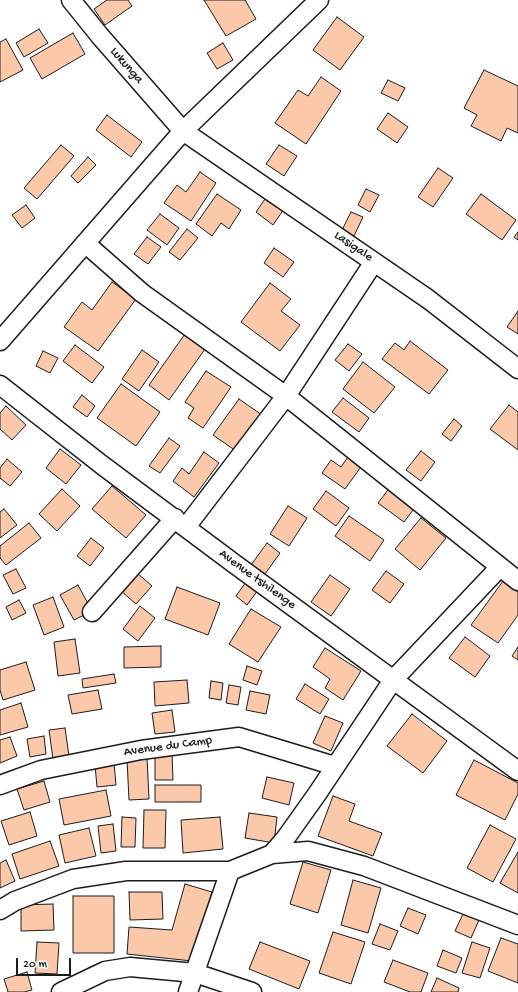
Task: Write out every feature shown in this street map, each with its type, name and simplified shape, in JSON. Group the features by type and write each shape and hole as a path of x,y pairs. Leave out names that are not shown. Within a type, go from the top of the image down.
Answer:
{"street":[{"name":"Lukunga","path":"71,0 100,36 183,131"},
{"path":"0,341 183,131 319,0"},
{"name":"Lasigale","path":"183,131 428,299 518,370"},
{"path":"85,243 142,293 286,396 464,536 499,568 518,581"},
{"path":"92,612 180,523 286,396 374,262"},
{"name":"Avenue tshilenge","path":"0,385 180,523 518,771"},
{"path":"272,854 308,807 393,680 499,568"},
{"name":"Avenue du Camp","path":"0,785 41,770 141,750 239,737 335,766"},
{"path":"0,910 15,901 73,879 126,871 230,872 272,854 308,851 364,866 518,925"},
{"path":"188,992 230,872"},
{"path":"61,992 104,971 130,967 195,972 252,992"}],"building":[{"path":"107,0 128,0 132,6 105,25 94,9"},
{"path":"204,0 245,0 256,19 226,36"},
{"path":"337,17 364,37 340,70 313,50"},
{"path":"39,29 48,43 24,57 16,43"},
{"path":"73,33 85,54 42,79 30,58"},
{"path":"6,39 23,70 0,82 0,42"},
{"path":"223,43 233,60 217,69 207,53"},
{"path":"484,70 518,86 518,133 507,128 501,141 471,126 477,115 464,108"},
{"path":"321,77 341,91 306,144 275,123 298,90 308,96"},
{"path":"388,80 405,88 398,101 381,93"},
{"path":"388,113 408,127 397,143 377,129"},
{"path":"107,115 142,142 131,157 96,130"},
{"path":"61,145 74,156 37,199 24,188"},
{"path":"279,145 297,156 284,176 266,164"},
{"path":"88,157 96,165 78,183 71,176"},
{"path":"438,168 453,178 433,207 418,197"},
{"path":"200,172 216,183 191,221 164,203 177,185 186,192"},
{"path":"366,189 379,195 370,212 358,205"},
{"path":"217,194 241,210 229,229 221,223 212,236 196,224"},
{"path":"481,194 516,220 502,240 466,214"},
{"path":"267,196 284,209 273,225 256,212"},
{"path":"26,205 35,218 22,228 12,215"},
{"path":"351,212 363,217 354,236 342,230"},
{"path":"160,214 179,228 167,245 147,230"},
{"path":"187,229 198,238 180,260 169,252"},
{"path":"518,232 518,240 514,237"},
{"path":"147,237 161,247 148,264 134,254"},
{"path":"274,248 294,262 283,277 264,263"},
{"path":"112,282 136,299 98,351 64,327 82,302 92,310"},
{"path":"270,283 291,299 281,311 300,325 280,351 241,322"},
{"path":"518,311 518,334 507,327"},
{"path":"185,334 205,349 169,400 149,385"},
{"path":"410,341 448,370 429,394 382,359 395,343 404,350"},
{"path":"348,344 362,354 349,371 335,360"},
{"path":"75,345 104,367 92,383 63,361"},
{"path":"142,350 159,362 139,391 122,379"},
{"path":"43,351 58,358 50,373 36,366"},
{"path":"363,362 395,387 374,413 343,389"},
{"path":"206,371 231,387 203,428 188,418 194,408 185,402"},
{"path":"121,384 160,412 136,446 97,418"},
{"path":"82,395 95,406 87,417 73,407"},
{"path":"343,398 369,418 359,432 332,412"},
{"path":"239,399 262,415 236,451 213,435"},
{"path":"509,405 518,412 518,450 490,429"},
{"path":"6,406 26,425 12,440 0,429 0,413"},
{"path":"454,419 462,426 451,441 442,434"},
{"path":"169,438 180,446 160,473 149,466"},
{"path":"60,449 81,465 66,484 46,468"},
{"path":"421,451 435,462 421,481 406,470"},
{"path":"204,452 219,463 194,497 173,481 182,468 189,474"},
{"path":"350,454 363,464 345,489 322,473 331,460 341,467"},
{"path":"7,459 22,472 10,486 0,478 0,468"},
{"path":"112,486 146,515 126,538 92,509"},
{"path":"391,486 416,506 404,522 378,503"},
{"path":"62,489 80,506 57,531 39,514"},
{"path":"326,491 349,508 336,526 313,509"},
{"path":"288,506 307,518 289,546 270,534"},
{"path":"4,509 17,525 0,538 0,512"},
{"path":"349,516 384,540 370,561 335,536"},
{"path":"421,518 446,538 420,570 395,549"},
{"path":"29,523 41,538 6,565 0,558 0,546"},
{"path":"91,538 104,548 90,566 77,556"},
{"path":"267,543 280,553 265,574 251,565"},
{"path":"16,569 26,588 13,594 3,575"},
{"path":"386,571 404,584 390,603 372,590"},
{"path":"137,573 152,586 136,604 121,591"},
{"path":"330,575 350,589 331,616 311,602"},
{"path":"503,581 518,592 518,615 498,643 471,625"},
{"path":"246,582 258,590 247,605 236,596"},
{"path":"78,585 92,611 74,620 60,595"},
{"path":"177,587 220,603 208,635 165,619"},
{"path":"53,597 64,627 44,635 33,605"},
{"path":"19,600 26,613 12,620 6,607"},
{"path":"140,606 155,618 138,641 123,629"},
{"path":"251,609 281,627 258,662 229,644"},
{"path":"465,637 490,656 475,677 449,658"},
{"path":"75,639 80,673 58,676 54,642"},
{"path":"161,646 161,667 124,668 124,647"},
{"path":"518,647 518,660 512,656"},
{"path":"325,648 361,671 343,700 325,688 330,679 313,667"},
{"path":"26,662 35,690 3,700 0,690 0,670"},
{"path":"247,666 262,671 257,685 243,680"},
{"path":"114,674 116,683 83,688 82,679"},
{"path":"187,680 189,703 155,706 154,682"},
{"path":"211,681 223,683 221,700 209,698"},
{"path":"305,684 329,699 320,714 296,699"},
{"path":"229,685 241,687 238,705 226,703"},
{"path":"98,690 102,709 72,714 68,695"},
{"path":"250,691 270,695 266,714 246,710"},
{"path":"21,703 28,727 0,735 0,710"},
{"path":"172,710 175,732 155,734 152,713"},
{"path":"412,714 447,741 423,773 387,746"},
{"path":"325,716 343,723 331,751 313,743"},
{"path":"65,728 69,756 53,759 49,730"},
{"path":"44,736 46,754 30,757 27,739"},
{"path":"10,737 17,756 0,763 0,740"},
{"path":"172,753 173,780 155,780 155,754"},
{"path":"147,757 149,799 129,800 127,759"},
{"path":"474,760 518,783 518,794 505,820 456,795"},
{"path":"114,763 116,785 97,787 95,765"},
{"path":"267,777 294,783 289,805 262,798"},
{"path":"44,781 50,802 24,810 17,789"},
{"path":"155,785 201,785 201,802 155,802"},
{"path":"106,790 111,816 64,825 59,799"},
{"path":"333,796 355,804 349,821 382,833 373,856 318,836"},
{"path":"144,810 166,810 165,848 143,848"},
{"path":"30,812 37,836 9,845 1,821"},
{"path":"249,813 277,817 274,843 245,838"},
{"path":"122,817 136,818 135,847 121,847"},
{"path":"220,817 223,849 183,853 181,820"},
{"path":"113,824 116,851 101,853 98,826"},
{"path":"490,825 516,839 493,882 467,868"},
{"path":"89,828 96,856 65,863 59,835"},
{"path":"50,841 59,866 20,879 12,854"},
{"path":"518,852 518,893 500,883"},
{"path":"6,860 15,881 0,888 0,863"},
{"path":"303,862 331,870 318,913 290,904"},
{"path":"353,880 381,888 368,933 341,925"},
{"path":"185,884 212,892 192,961 127,954 129,927 172,930"},
{"path":"129,892 162,892 163,919 130,920"},
{"path":"73,896 114,896 114,953 73,953"},
{"path":"53,904 54,930 21,931 21,905"},
{"path":"408,908 426,915 418,934 400,926"},
{"path":"463,914 479,920 471,938 455,931"},
{"path":"380,924 398,931 390,950 372,944"},
{"path":"333,932 365,942 351,984 319,973"},
{"path":"501,938 518,944 518,983 488,971"},
{"path":"37,942 59,943 57,974 35,973"},
{"path":"260,942 310,961 299,989 249,969"},
{"path":"472,942 490,948 480,978 462,973"},
{"path":"443,950 462,958 456,973 437,966"},
{"path":"393,960 428,973 421,992 410,992 384,982"},
{"path":"27,972 32,990 24,992 8,992 4,979"},
{"path":"437,978 459,988 458,992 431,992"}]}
